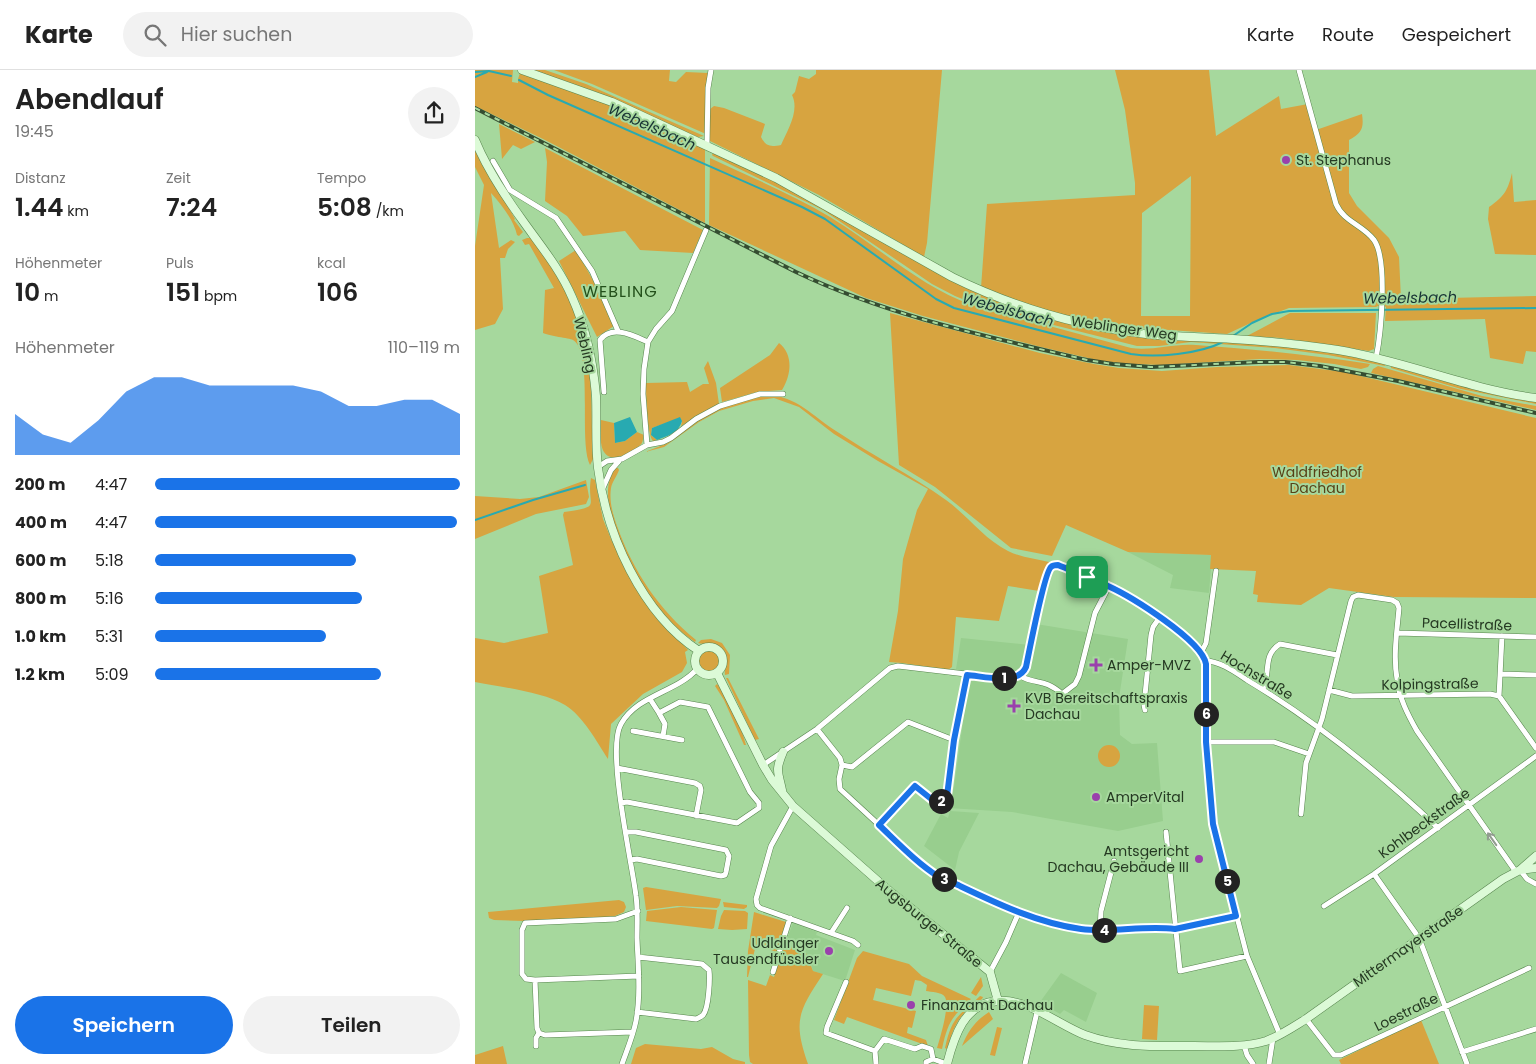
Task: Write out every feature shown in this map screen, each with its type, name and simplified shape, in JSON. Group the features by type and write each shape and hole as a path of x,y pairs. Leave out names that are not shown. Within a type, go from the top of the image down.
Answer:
{"main road":[{"name":"Weblinger Weg","path":"522,70 612,102 707,146 776,178 952,277 1001,300 1059,319 1147,334 1280,342 1340,350 1376,358 1462,384 1536,398"},
{"name":"Webling","path":"475,140 483,160 510,203 553,262 572,296 582,322 593,370 596,396 598,466"},
{"path":"598,466 611,526 621,551 641,588 661,616 681,638 699,651"},
{"path":"703,648 713,648 720,653 723,657 723,666 717,673 704,675 697,669 695,660 699,651 703,648"},
{"name":"Augsburger Straße","path":"717,673 763,764 793,806 887,889 990,972 998,1001"},
{"path":"783,752 777,767 777,773 783,794"},
{"name":"Mittermayerstraße","path":"1277,1037 1306,1019 1503,879 1518,871 1536,856"},
{"path":"1518,871 1536,868"},
{"path":"947,1064 957,1030 963,1021 980,1006 998,1001 1012,1001 1084,1034 1111,1043 1150,1047 1244,1046 1277,1037"}],"street":[{"path":"707,146 708,88 711,70"},
{"path":"1299,70 1339,212 1374,240 1380,252 1382,266 1381,314 1376,358"},
{"path":"493,161 511,190 557,218 592,271 618,332 648,342"},
{"path":"647,445 643,394 648,342 656,329 672,311 706,230"},
{"name":"Webling","path":"604,392 600,340 605,335 618,332"},
{"path":"598,466 607,461 619,460 647,445 663,442 696,419 720,406 760,394 783,394"},
{"path":"602,491 611,470 619,460"},
{"path":"598,466 615,466"},
{"name":"Hochstraße","path":"1020,676 1026,667 1049,569 1058,565 1109,586 1160,617 1201,653 1205,661 1217,663 1263,689 1318,728 1414,804 1438,828"},
{"path":"1201,653 1206,643 1216,570"},
{"path":"763,764 817,729 891,668 898,666 967,675 1008,678 1020,676 1026,679 1046,682 1062,694 1075,684 1079,676 1095,613 1109,586"},
{"path":"1301,814 1309,754 1322,719 1353,596 1393,600 1399,608 1397,680 1407,715 1469,805 1518,871 1536,884"},
{"path":"1145,710 1151,635 1153,627 1160,617"},
{"name":"Pacellistraße","path":"1397,633 1536,637"},
{"path":"1502,636 1499,696 1536,748"},
{"path":"1263,689 1269,656 1272,649 1280,644 1337,655"},
{"path":"1205,661 1206,742 1213,824 1247,956 1277,1037 1269,1064"},
{"path":"622,1064 633,1032 637,1012 639,976 638,911 617,768 617,742 620,725 627,715 650,699 687,679 697,669"},
{"path":"1501,674 1536,675"},
{"path":"879,825 915,786 935,802 943,801 947,796 954,740 967,675"},
{"name":"Kolpingstraße","path":"1329,690 1352,696 1490,694 1499,696"},
{"path":"650,699 665,724 663,736"},
{"path":"621,803 627,802 737,823 759,808 759,803 750,792 708,707 680,702 659,713"},
{"path":"842,765 852,767 908,722 954,740"},
{"path":"817,729 840,758 842,765 839,779 840,789 916,859 940,878 987,900 1033,917 1080,929 1175,929 1236,916"},
{"path":"633,730 682,740"},
{"path":"1206,742 1274,742 1309,754"},
{"name":"Kohlbeckstraße","path":"1324,906 1374,874 1536,756"},
{"path":"617,768 695,783 700,786 701,790 696,816"},
{"path":"793,806 771,846 756,899 757,905 760,908 853,941 858,945"},
{"path":"626,832 636,832 726,850 729,856 725,875 721,876 637,859 631,860"},
{"path":"1166,832 1180,971 1247,956"},
{"path":"1100,930 1101,911 1114,861"},
{"path":"1374,874 1419,938 1467,1064"},
{"path":"831,933 847,908"},
{"path":"638,911 616,919 525,923 522,930 522,974 526,979 535,980 639,976"},
{"path":"990,972 1019,912"},
{"path":"773,972 790,918"},
{"path":"637,1012 696,1019 702,1016 706,1010 710,976 709,970 702,964 638,957"},
{"name":"Loestraße","path":"1306,1019 1334,1055 1341,1055 1445,1005 1529,968"},
{"path":"535,980 537,1028 539,1033 536,1038 536,1046"},
{"path":"846,982 826,1032 875,1051"},
{"path":"1025,1064 1037,1012"},
{"path":"1462,1052 1536,1030"},
{"path":"539,1033 545,1035 633,1032"},
{"path":"876,1064 875,1051 883,1039 915,1050 922,1046 931,1049 933,1059"},
{"path":"1244,1046 1253,1064"},
{"path":"926,1064 926,1062 933,1059 947,1064"}],"shaded area":[{"path":"1128,552 1212,555 1209,593 1170,588 1173,575"},
{"path":"1036,624 1128,639 1119,698 1120,735 1132,744 1157,743 1163,821 1118,831 1012,812 948,808 954,787 969,678 956,669 961,638 1030,645"},
{"path":"950,811 979,813 959,852 955,870 924,846 941,814 948,818"},
{"name":"Udldinger Tausendfüssler","path":"793,923 817,932 816,935 855,950 845,981 813,971 811,964 785,944"},
{"path":"1061,973 1097,993 1086,1022 1064,1010 1060,1014 1040,1002"}],"green space":[{"path":"475,70 513,70 512,82 518,83 520,73 577,92 616,107 705,147 705,223 475,106"},
{"path":"530,70 545,70 586,84 704,136 698,137 596,92"},
{"path":"554,70 670,70 669,81 676,82 686,72 708,73 706,134 592,84"},
{"path":"816,70 942,70 927,243 924,257 819,195 710,141 710,109 714,106 765,124 761,137 765,143 769,146 781,145 794,114 795,108 792,95 795,92 799,76 809,79 816,74"},
{"path":"1115,70 1209,70 1216,136 1279,96 1281,109 1308,104 1316,130 1362,114 1363,123 1361,130 1349,140 1349,193 1357,206 1389,238 1399,257 1401,299 1536,296 1536,352 1526,351 1523,364 1490,358 1485,319 1385,321 1386,307 1380,305 1376,307 1289,308 1227,334 1097,325 1059,316 981,288 987,204 1135,195 1125,110","holes":["1191,176 1190,316 1141,316 1142,213"]},
{"path":"499,124 535,142 521,149 513,145 502,159"},
{"path":"545,148 703,230 693,253 640,250 625,231 583,236 567,216 545,201 547,162"},
{"path":"475,150 514,220 523,232 519,236 517,235 507,213 491,193 499,248 511,240 515,242 508,249 505,258 500,258 503,309 495,324 475,330 475,246 484,185 475,167"},
{"path":"713,153 717,153 757,171 961,285 999,302 1039,316 1076,326 1128,334 1246,342 1330,352 1386,364 1385,366 1328,355 1275,348 1191,342 1159,346 1137,346 970,302 932,284 823,210 713,156"},
{"path":"710,158 816,209 848,228 916,276 953,297 972,305 1131,348 1147,349 1196,345 1239,348 1370,364 1368,367 1361,369 1297,360 1260,359 1162,365 1101,361 923,316 866,298 709,225"},
{"path":"1512,173 1514,202 1536,200 1536,255 1495,254 1488,219 1489,207 1505,193"},
{"path":"532,238 558,278 572,306 583,336 589,365 591,392 593,459 590,465 585,438 583,362 579,348 573,340 543,333 545,290 554,288 529,244 525,245 522,240"},
{"path":"576,250 599,291 614,326 597,337 559,261"},
{"name":"Waldfriedhof Dachau","path":"890,313 1040,353 1094,364 1162,371 1289,365 1344,372 1536,418 1536,598 1394,597 1329,588 1301,605 1257,602 1258,595 1253,594 1256,571 1210,569 1211,555 1128,552 1066,525 1052,556 1011,548 935,487 899,465"},
{"path":"1290,313 1376,313 1374,349 1369,351 1281,338 1247,336"},
{"path":"779,343 784,348 789,359 789,372 782,390 757,392 722,402 720,388 770,355"},
{"path":"708,361 716,383 719,404 681,426 682,421 680,418 652,428 651,435 657,440 653,441 651,437 648,423 646,383 687,382 690,392 703,384 709,384 704,368"},
{"path":"1378,366 1482,396 1536,406 1536,410 1371,373"},
{"path":"1391,366 1462,386 1536,402 1536,404 1461,389 1391,368"},
{"path":"778,396 802,407 850,440 933,491 954,506 999,546 1018,555 1049,562 1039,591 1008,586 999,621 956,617 952,667 948,670 889,662 898,611 903,559 917,510 928,489 834,434 799,407 774,398 753,401 719,411 699,422 664,447 645,452 668,443 709,413 725,406 760,397"},
{"path":"601,420 614,423 615,443 625,441 637,432 644,435 642,443 623,456 608,456 601,445"},
{"path":"616,468 619,470 612,486 611,503 623,543 639,574 659,603 696,640 695,642 670,621 653,601 620,543 608,501 609,482"},
{"path":"591,478 595,480 603,519 627,572 688,650 685,652 687,663 682,672 643,694 611,724 608,759 584,722 565,705 534,693 475,682 475,638 504,643 548,633 539,576 573,565 563,515 564,512 584,508 591,504"},
{"path":"586,480 589,497 586,504 536,514 475,539 475,496 520,499 539,497"},
{"path":"711,639 722,643 730,655 729,674 725,675 727,659 726,654 720,647 698,643 701,640"},
{"path":"709,650 719,657 720,661 713,671 709,672 699,665 698,661 705,651"},
{"path":"726,678 728,678 759,739 755,740"},
{"path":"717,684 734,713 746,745 744,745 724,700 715,686"},
{"path":"1109,745 1117,748 1120,756 1117,764 1109,767 1101,764 1098,756 1101,748"},
{"path":"643,888 721,899 717,908 677,906 646,910"},
{"path":"619,900 624,902 626,907 624,912 604,918 525,921 494,920 489,918 488,912"},
{"path":"723,902 747,905 747,907 744,909 724,907"},
{"path":"681,907 717,910 714,928 646,921 647,911"},
{"path":"724,910 745,911 748,913 747,929 718,929"},
{"path":"754,912 786,922 777,952 756,945 747,977 748,951"},
{"path":"785,944 806,953 813,971 823,974 808,998 801,1017 801,1037 808,1064 753,1064 750,1062 749,1055 748,980 766,986 770,975 774,977"},
{"path":"863,951 909,964 922,976 971,999 951,1021 942,1049 937,1048 945,1014 945,997 939,993 926,991 927,985 921,981 915,980 911,996 876,988 873,1000 916,1011 912,1028 908,1027 907,1033 926,1040 928,1046 847,1017 844,1024 834,1020 857,958"},
{"path":"981,977 983,986 976,996 971,993"},
{"path":"980,996 983,997 982,999 963,1014 952,1033 947,1049 945,1048 953,1023"},
{"path":"1144,1005 1159,1006 1157,1040 1142,1039"},
{"path":"989,1012 993,1019 962,1046 972,1027"},
{"path":"1421,1020 1439,1064 1341,1064 1339,1060"},
{"path":"997,1027 1002,1028 995,1056 990,1055"},
{"path":"645,1044 701,1049 712,1047 733,1059 745,1062 745,1064 631,1064 636,1048"},
{"path":"503,1046 507,1064 475,1064 475,1055"}],"water":[{"path":"630,417 637,432 625,441 615,443 614,423"},
{"path":"680,417 682,421 672,434 657,440 651,435 652,428"}],"waterway":[{"name":"Webelsbach","path":"475,72 489,71 511,76"},
{"name":"Webelsbach","path":"475,77 487,72"},
{"name":"Webelsbach","path":"519,80 548,95 802,207 825,219 936,299 954,308 1131,354 1153,356 1178,354 1223,342"},
{"name":"Webelsbach","path":"1233,336 1252,323 1272,314 1289,311 1536,308"},
{"path":"475,520 585,485"}],"railway":[{"path":"475,108 796,272 867,301 939,324 1013,343 1113,364 1151,367 1285,362 1320,366 1398,381 1536,413"}],"place":[{"name":"St. Stephanus","path":"1286,160"},
{"name":"Amper-MVZ","path":"1096,665"},
{"name":"KVB Bereitschaftspraxis Dachau","path":"1014,706"},
{"name":"AmperVital","path":"1096,797"},
{"name":"Amtsgericht Dachau, Gebäude III","path":"1199,859"},
{"name":"Udldinger Tausendfüssler","path":"829,951"},
{"name":"Finanzamt Dachau","path":"911,1005"}],"district":[{"name":"WEBLING","path":"620,291"}],"route":[{"path":"1058,565 1087,577 1109,586 1160,617 1191,642 1203,656 1205,661 1206,744 1213,824 1236,916 1175,929 1080,929 1044,920 987,900 959,885 940,878 879,825 915,786 935,802 943,801 947,796 954,740 967,675 1013,678 1022,674 1026,667 1050,567 1058,565"}]}
